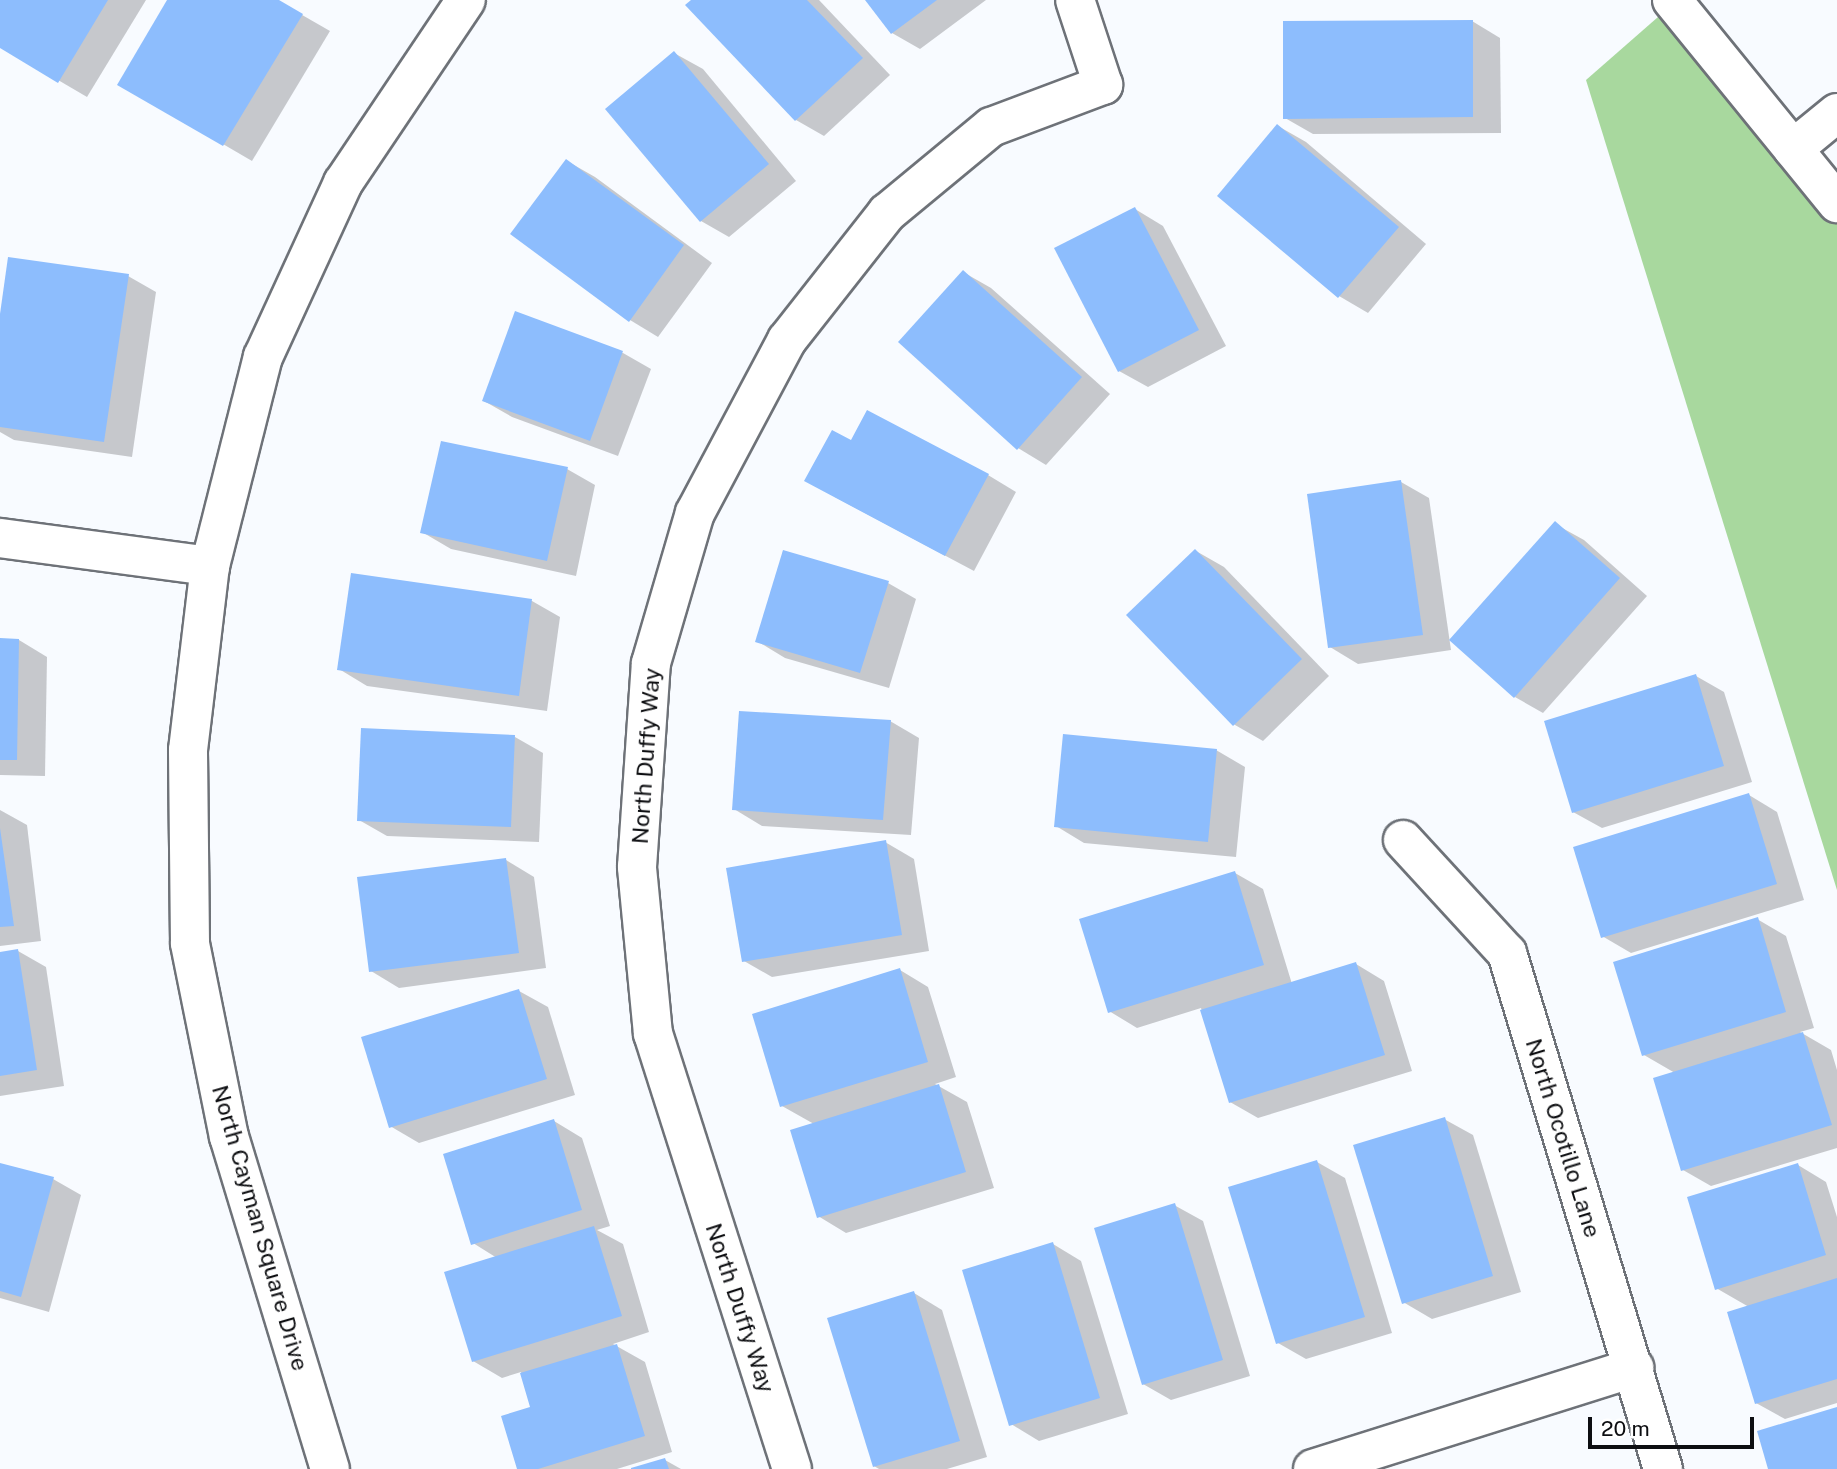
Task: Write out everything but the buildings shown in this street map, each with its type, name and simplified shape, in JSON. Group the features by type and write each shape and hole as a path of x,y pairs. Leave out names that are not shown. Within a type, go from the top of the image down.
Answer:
{"street":[{"name":"North Duffy Way","path":"792,1469 653,1034 637,867 651,663 695,513 787,340 887,213 991,127 1103,85 1075,0"},
{"path":"1672,0 1837,203"},
{"name":"North Cayman Square Drive","path":"330,1469 229,1137 190,943 188,750 210,566 263,357 343,183 455,4"},
{"path":"1793,149 1837,113"},
{"path":"0,538 210,566"},
{"name":"North Ocotillo Lane","path":"1403,839 1507,953 1663,1469"},
{"path":"1313,1469 1633,1368"}],"green space":[{"path":"1674,3 1837,203 1837,890 1586,80"}]}
